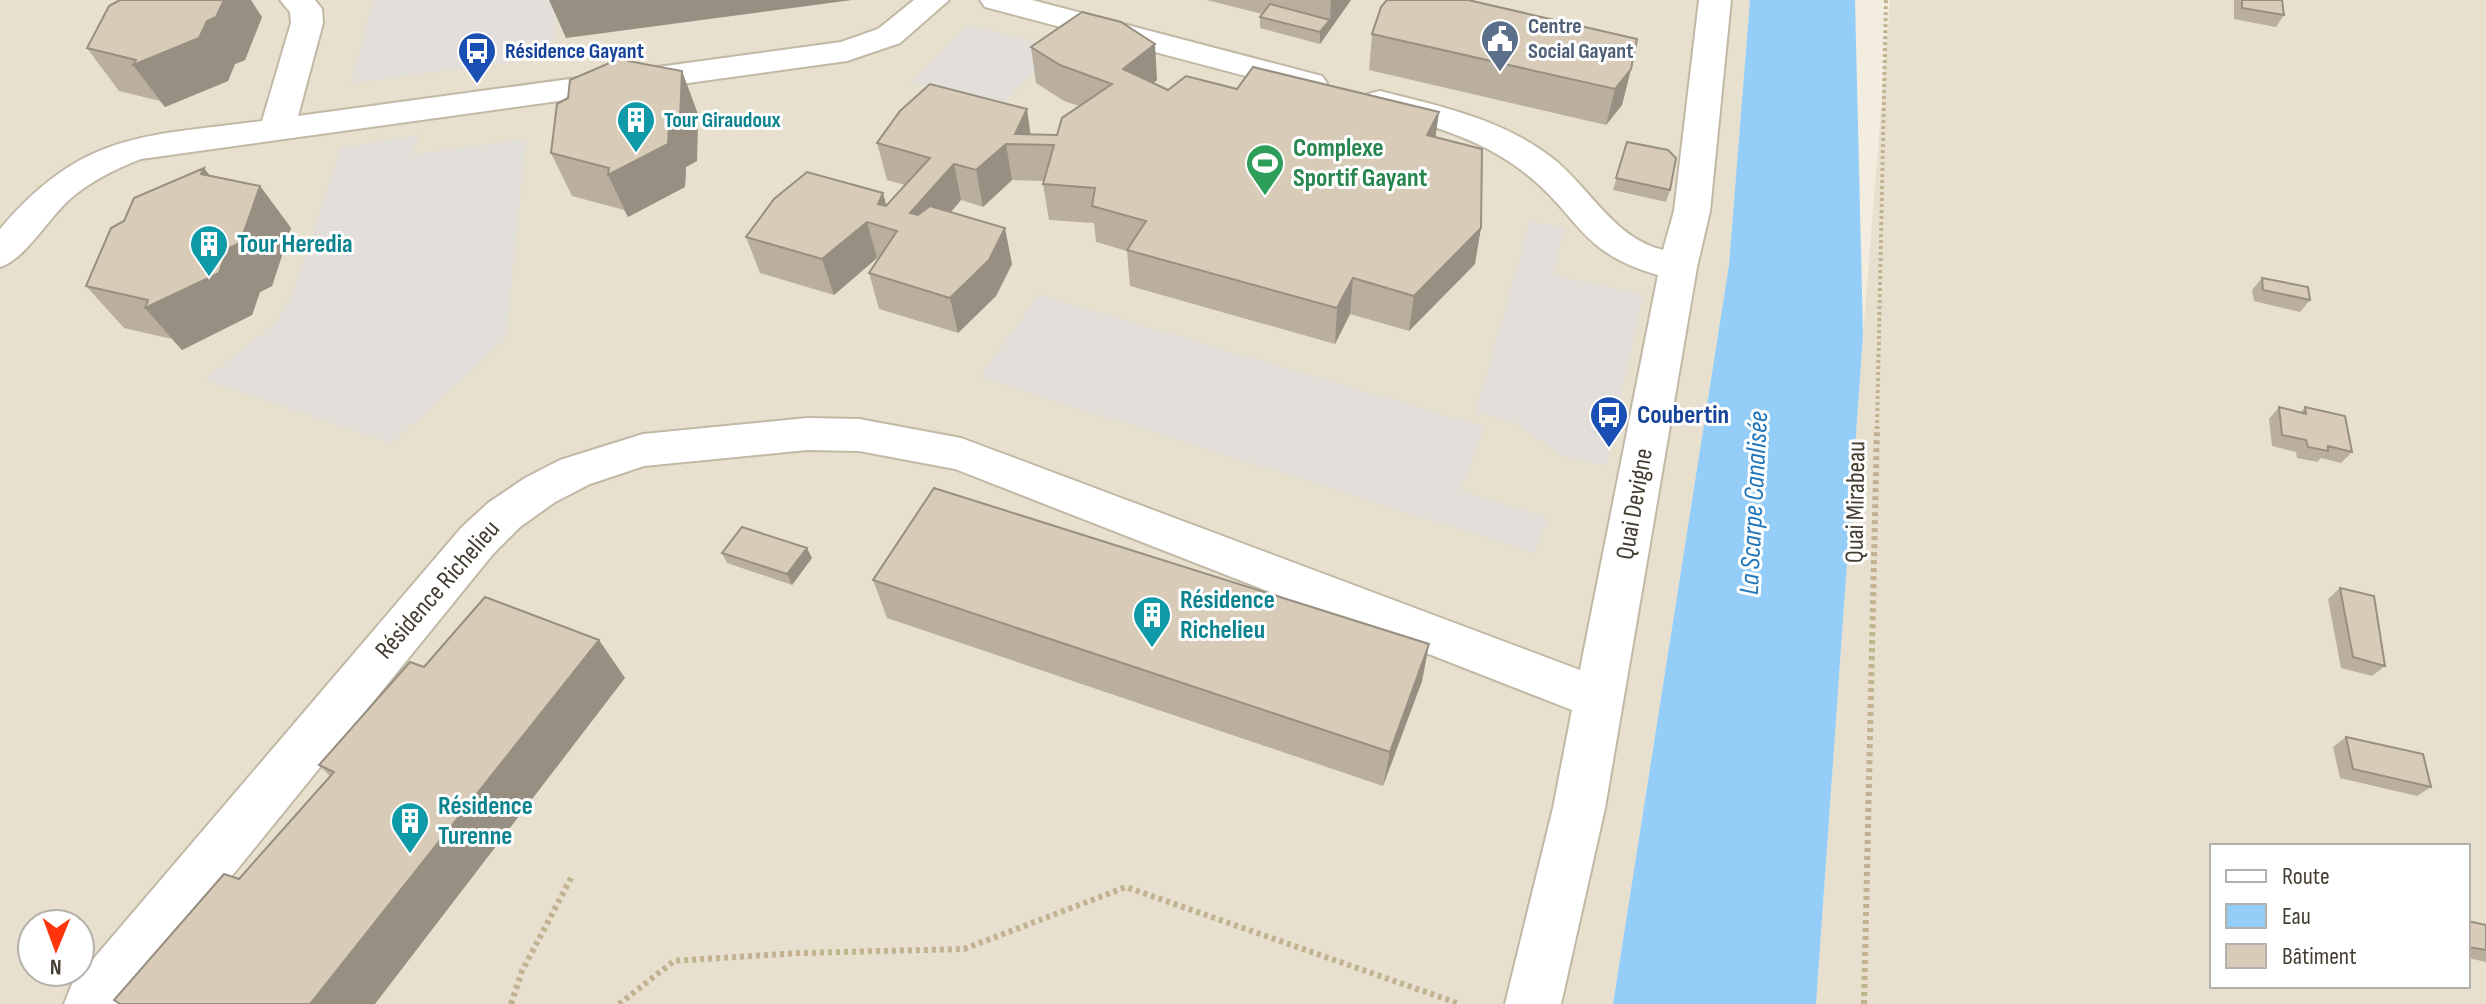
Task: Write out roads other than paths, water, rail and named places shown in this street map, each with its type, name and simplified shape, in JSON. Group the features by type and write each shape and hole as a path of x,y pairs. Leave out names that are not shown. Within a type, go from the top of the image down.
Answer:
{"street":[{"path":"277,128 307,23 306,9 296,0"},
{"path":"0,254 48,197 86,169 134,149 847,51 889,36 933,0"},
{"path":"996,0 1454,120 1510,146 1537,163 1563,185 1605,235 1628,251 1678,267"},
{"name":"Quai Devigne","path":"1533,1004 1579,808 1678,267 1692,211 1715,0"},
{"name":"Résidence Richelieu","path":"92,1004 477,541 504,515 540,490 586,468 643,450 807,434 859,435 961,454 1600,699"}],"water":[{"name":"La Scarpe Canalisée","path":"1750,0 1855,0 1863,335 1816,1004 1613,1004 1729,265"}],"place":[{"name":"Centre Social Gayant","path":"1500,73"},
{"name":"Résidence Gayant","path":"477,85"},
{"name":"Tour Giraudoux","path":"636,154"},
{"name":"Complexe Sportif Gayant","path":"1265,197"},
{"name":"Tour Heredia","path":"209,278"},
{"name":"Coubertin","path":"1609,449"},
{"name":"Résidence Richelieu","path":"1152,649"},
{"name":"Résidence Turenne","path":"410,855"}]}
